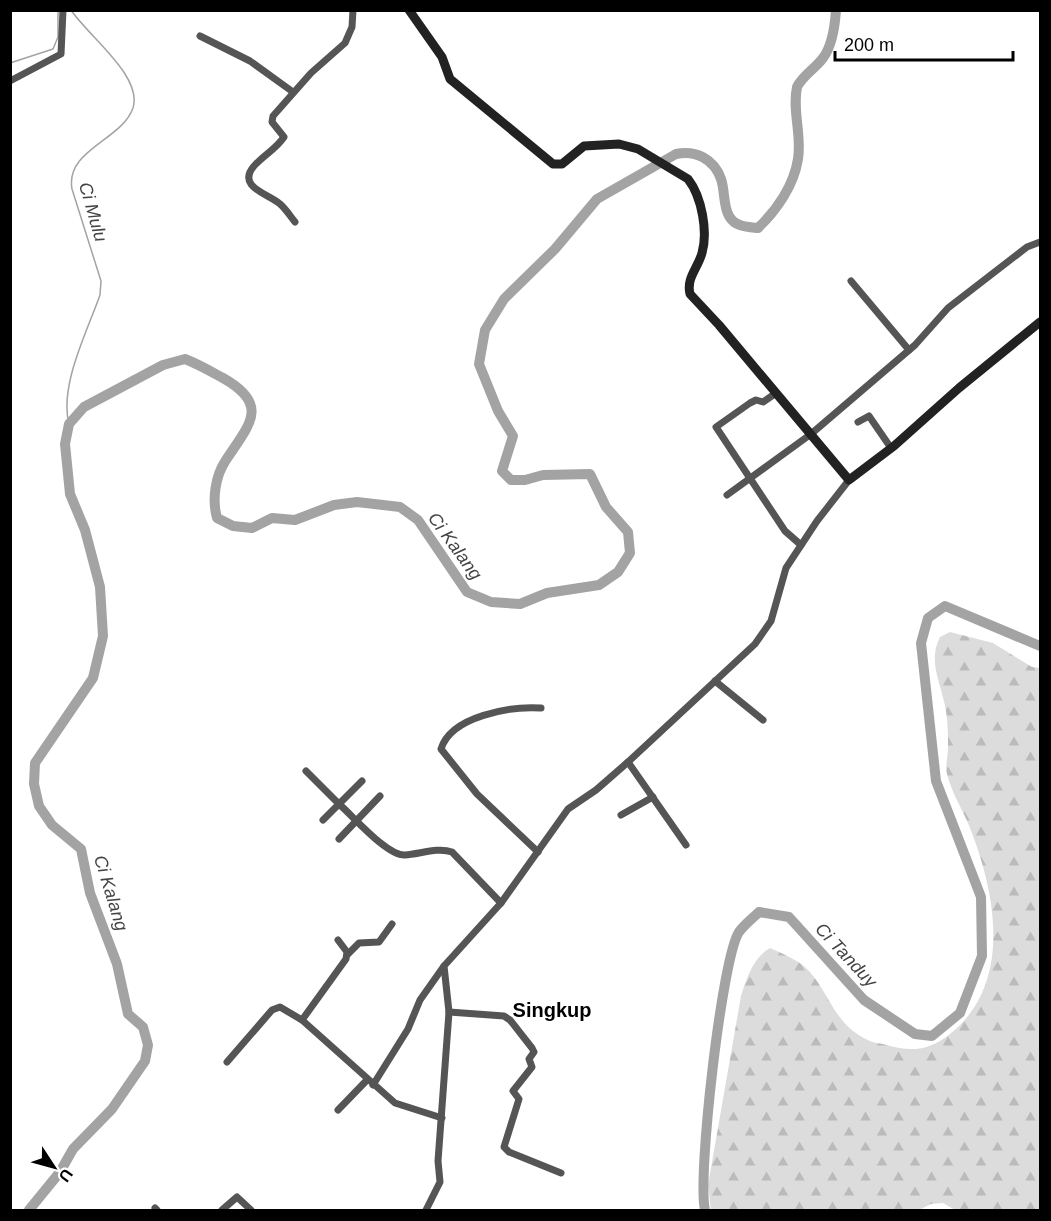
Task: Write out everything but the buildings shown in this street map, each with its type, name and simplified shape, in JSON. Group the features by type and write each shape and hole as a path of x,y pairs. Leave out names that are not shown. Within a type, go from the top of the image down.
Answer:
{"street":[{"path":"10,81 61,54 63,10"},
{"path":"295,222 281,205 255,190 249,180 256,164 283,139 284,135 271,119 293,92 345,43 352,27 353,10"},
{"path":"409,10 442,57 450,80 553,164 562,164 578,149 588,146 630,146 648,154 688,179 699,204 703,244 690,279 690,294 849,480"},
{"path":"200,36 250,60 293,92"},
{"path":"727,495 812,434 909,350 953,303 1027,247 1041,242"},
{"path":"851,281 909,350"},
{"path":"338,1110 370,1082 408,1029 420,1000 444,966 501,903 568,808 596,790 628,762 755,644 775,610 786,568 849,480 891,448 959,388 1041,322"},
{"path":"776,393 763,402 756,400 750,403 716,426 785,531 801,545"},
{"path":"858,422 869,416 891,448"},
{"path":"715,681 763,720"},
{"path":"538,852 477,794 441,750 454,732 469,721 509,709 541,708"},
{"path":"628,762 686,845"},
{"path":"306,771 339,804 398,855 452,852 501,903"},
{"path":"323,820 362,782"},
{"path":"339,839 380,796"},
{"path":"621,815 653,797"},
{"path":"302,1020 348,954 359,944 381,940 392,924"},
{"path":"338,940 348,954"},
{"path":"426,1210 440,1182 449,1012 444,966"},
{"path":"227,1062 274,1008 283,1008 302,1020 399,1106 442,1118"},
{"path":"449,1012 504,1016 510,1020 532,1048 534,1052 529,1059 532,1068 513,1091 519,1100 504,1147 509,1152 561,1173"},
{"path":"222,1210 237,1197 251,1210"}],"green space":[{"path":"950,632 993,643 1032,667 1040,668 1040,1210 955,1210 943,1203 931,1204 919,1210 711,1210 708,1185 741,996 751,969 764,952 770,948 805,967 817,981 841,1019 858,1034 872,1042 902,1048 918,1049 942,1040 970,1014 983,990 991,964 992,909 979,854 947,774 947,716 935,665 936,646 940,637"}],"waterway":[{"path":"10,63 53,49 58,37 58,10"},
{"name":"Ci Mulu","path":"69,424 67,409 71,376 100,295 101,281 72,189 72,176 77,164 85,155 127,119 133,108 134,96 130,83 122,70 71,10"},
{"name":"Ci Kalang","path":"29,1210 60,1172 73,1149 112,1109 145,1061 148,1045 143,1027 128,1014 117,964 90,893 81,849 52,825 39,806 34,784 35,763 93,678 103,636 100,587 85,530 70,494 65,444 69,424 84,407 163,365 185,359 238,388 247,397 251,407 248,426 219,473 215,496 217,518 233,526 252,528 272,518 295,520 334,505 357,502 400,507 418,520 467,592 491,602 520,604 547,593 599,585 618,572 630,553 628,532 606,507 590,474 543,475 525,480 511,480 502,471 513,436 498,411 479,364 485,330 504,299 555,249 597,199 676,154 690,153 709,161 721,179 729,216 742,226 758,228 778,205 793,178 799,150 797,87 820,62 829,48 836,10"},
{"name":"Ci Tanduy","path":"705,1210 703,1190 708,1115 725,981 739,932 759,912 789,917 864,1000 915,1034 932,1036 960,1013 982,956 981,897 936,781 921,643 928,618 945,606 1040,646"}],"district":[{"name":"Singkup","path":"552,1010"}]}
